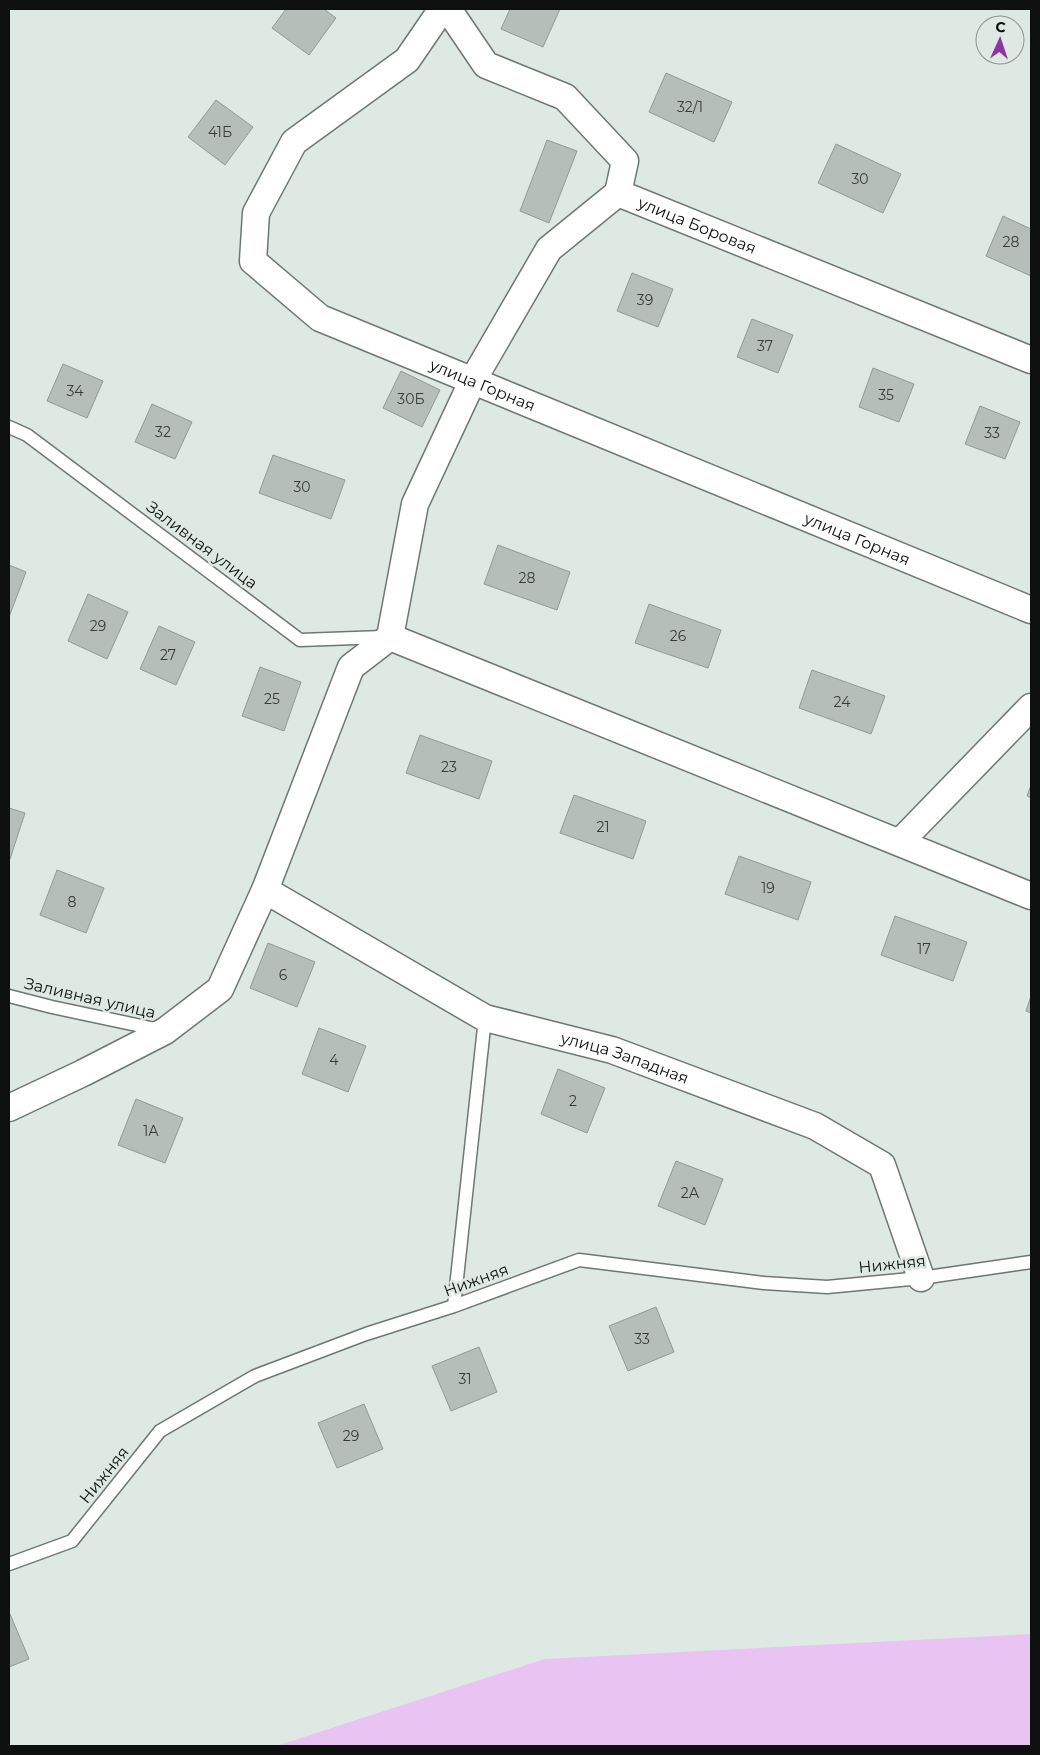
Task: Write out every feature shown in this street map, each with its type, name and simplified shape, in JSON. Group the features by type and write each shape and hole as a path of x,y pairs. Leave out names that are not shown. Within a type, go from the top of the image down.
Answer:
{"street":[{"name":"улица Горная","path":"442,9 407,60 294,142 256,213 253,261 320,318 1031,610"},
{"name":"улица Боровая","path":"448,9 486,65 565,97 625,161 618,193 1031,360"},
{"path":"9,1108 84,1073 165,1031 220,989 265,890 351,667 390,637 415,504 473,380 549,250 618,193"},
{"path":"390,637 1031,896"},
{"path":"900,842 1031,708"},
{"name":"улица Западная","path":"265,890 485,1018 612,1050 814,1126 882,1165 921,1278"}],"lane":[{"name":"Заливная улица","path":"9,427 28,436 300,640 390,637"},
{"name":"Заливная улица","path":"9,996 165,1031"},
{"path":"454,1306 485,1018"},
{"name":"Нижняя","path":"9,1564 72,1541 160,1431 255,1376 366,1334 454,1306 579,1260 764,1283 827,1287 921,1278 1031,1262"}],"shaded area":[{"path":"1031,1634 1031,1746 276,1746 545,1659"}],"building":[{"path":"286,9 324,9 336,18 309,55 272,28"},
{"path":"510,9 560,9 543,47 501,29"},
{"path":"666,73 732,102 714,142 649,112"},
{"path":"216,100 253,127 225,165 188,137"},
{"path":"547,140 577,151 549,223 520,211"},
{"path":"836,144 901,174 883,213 818,183"},
{"path":"1003,216 1031,229 1031,276 986,256"},
{"path":"632,273 673,289 658,327 617,311"},
{"path":"752,319 793,335 778,373 737,357"},
{"path":"63,364 103,381 87,418 47,401"},
{"path":"873,368 914,384 899,422 859,407"},
{"path":"401,371 440,390 422,427 383,408"},
{"path":"152,404 192,422 175,459 135,442"},
{"path":"980,406 1020,422 1005,459 965,444"},
{"path":"273,455 345,480 331,519 259,493"},
{"path":"498,545 570,572 557,610 484,584"},
{"path":"9,565 26,572 9,617"},
{"path":"88,594 128,612 107,659 68,641"},
{"path":"649,604 721,630 708,668 635,643"},
{"path":"159,626 195,642 176,685 140,669"},
{"path":"260,667 301,682 284,731 242,716"},
{"path":"812,670 885,696 871,734 799,708"},
{"path":"420,735 492,761 479,799 406,773"},
{"path":"1031,785 1031,798 1027,796"},
{"path":"574,795 646,821 633,859 560,833"},
{"path":"9,808 25,813 10,859 9,859"},
{"path":"739,856 811,882 798,920 725,894"},
{"path":"57,870 104,888 86,933 40,915"},
{"path":"895,916 967,942 953,981 881,955"},
{"path":"268,943 315,962 297,1007 250,988"},
{"path":"1031,996 1031,1013 1026,1011"},
{"path":"319,1028 366,1046 348,1092 302,1074"},
{"path":"558,1069 605,1088 587,1133 541,1114"},
{"path":"136,1099 183,1118 165,1163 118,1145"},
{"path":"676,1161 723,1179 705,1225 658,1206"},
{"path":"656,1307 674,1352 628,1371 609,1326"},
{"path":"479,1347 497,1392 451,1411 432,1366"},
{"path":"364,1404 383,1449 337,1468 318,1423"},
{"path":"9,1615 29,1659 9,1667"}]}
